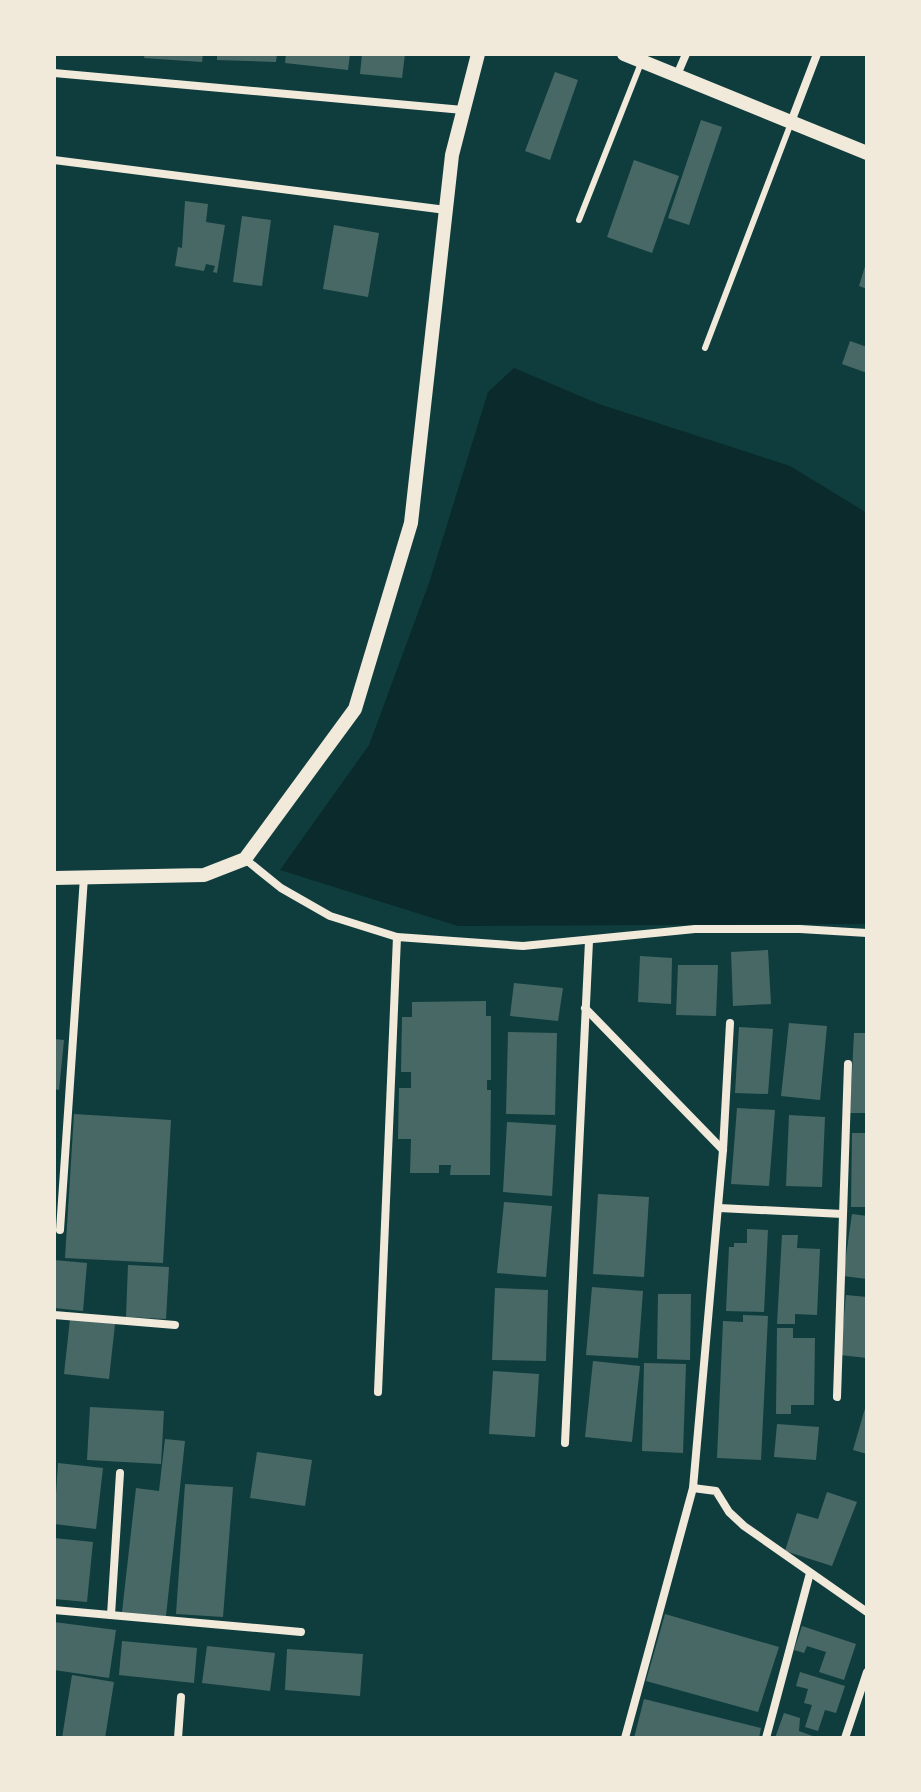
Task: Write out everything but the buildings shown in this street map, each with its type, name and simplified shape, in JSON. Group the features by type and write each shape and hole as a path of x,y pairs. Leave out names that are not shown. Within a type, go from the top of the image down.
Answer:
{"street":[{"path":"54,878 204,875 245,859 355,709 411,523 452,155 478,54"},
{"path":"624,54 867,153"},
{"path":"677,75 686,54"},
{"path":"791,122 817,54"},
{"path":"54,73 463,110"},
{"path":"54,160 446,210"},
{"path":"245,859 281,888 330,916 397,937 523,946 695,929 800,929 867,933"},
{"path":"60,1230 84,877"},
{"path":"378,1392 397,937"},
{"path":"565,1443 589,941"},
{"path":"585,1008 723,1150"},
{"path":"625,1738 693,1488 719,1208 730,1023"},
{"path":"837,1397 848,1064"},
{"path":"719,1208 843,1214"},
{"path":"54,1315 175,1325"},
{"path":"111,1615 120,1473"},
{"path":"693,1488 716,1491 729,1512 744,1526 867,1612"},
{"path":"766,1738 810,1573"},
{"path":"54,1610 301,1632"},
{"path":"846,1738 867,1672"},
{"path":"178,1738 181,1697"}],"lane":[{"path":"579,220 641,61"},
{"path":"705,348 791,122"}],"water":[{"path":"514,368 599,404 790,466 867,513 867,924 458,926 280,870 369,745 429,583 488,392"}]}
